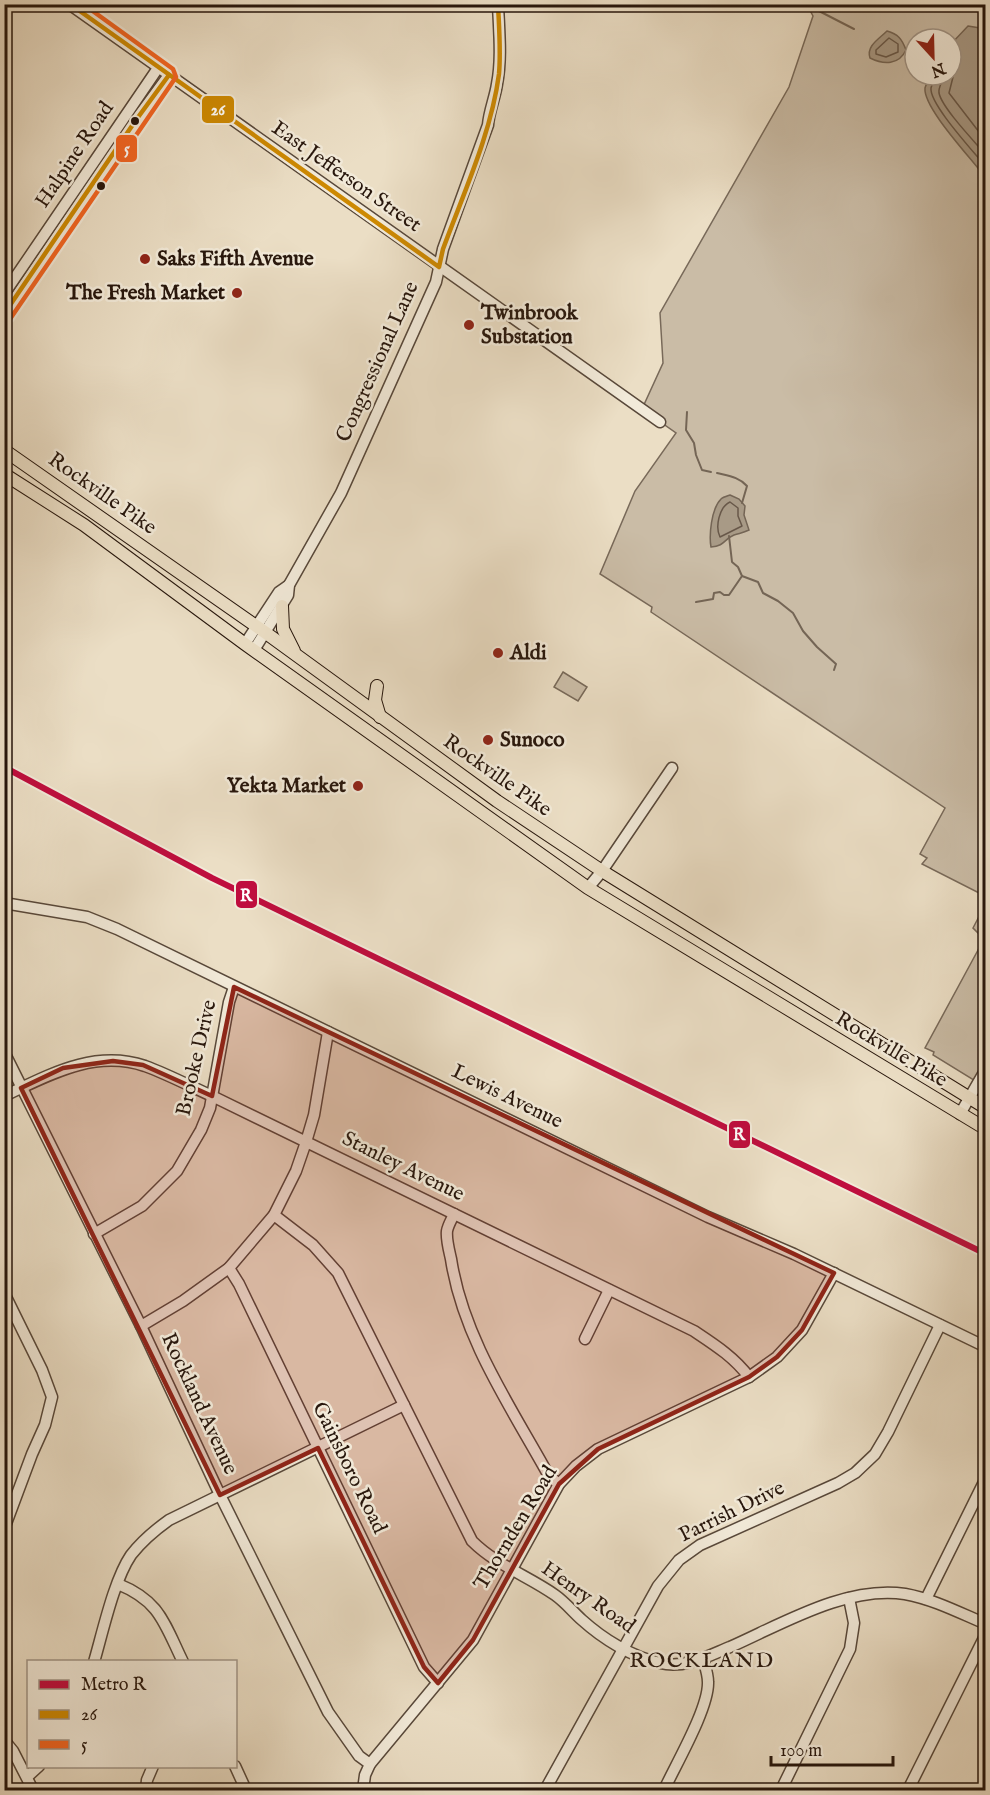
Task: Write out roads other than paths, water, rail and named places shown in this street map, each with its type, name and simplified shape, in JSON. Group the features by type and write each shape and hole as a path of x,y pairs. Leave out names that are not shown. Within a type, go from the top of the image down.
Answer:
{"main road":[{"name":"Rockville Pike","path":"4,450 261,630 497,801 602,871 986,1108"},
{"name":"Rockville Pike","path":"4,474 84,525 250,647 588,888 986,1130"},
{"path":"282,606 285,638 298,657"},
{"path":"350,694 377,686 375,700 380,717"}],"street":[{"name":"East Jefferson Street","path":"69,4 660,422"},
{"name":"Congressional Lane","path":"261,630 282,606 288,595 289,585 341,493 436,282 443,249 488,125 496,88 500,48 498,4"},
{"name":"Halpine Road","path":"4,294 158,68"},
{"name":"Halpine Road","path":"4,315 169,75"},
{"name":"Congressional Lane","path":"250,647 261,630 279,592 289,585"},
{"path":"588,888 672,768"},
{"name":"Lewis Avenue","path":"4,903 87,917 117,929 708,1217 834,1273 986,1347"},
{"name":"Brooke Drive","path":"94,1234 142,1206 177,1171 201,1130 212,1096 229,1002 234,987"},
{"path":"141,1326 183,1301 229,1268 274,1215 296,1171 314,1115 328,1032"},
{"name":"Rockland Avenue","path":"4,1052 141,1326 220,1496 328,1712 359,1756 370,1764"},
{"name":"Stanley Avenue","path":"4,1096 63,1068 85,1062 113,1061 143,1065 212,1096 694,1331 730,1356 749,1377"},
{"path":"960,1114 986,1069"},
{"path":"454,1214 447,1237 453,1275 464,1313 486,1360 549,1476 559,1484"},
{"name":"Henry Road","path":"274,1215 313,1245 338,1273 472,1541 483,1552 512,1571 557,1596 598,1634 644,1659 662,1664 681,1665 703,1659 822,1607 849,1598 883,1592 926,1599 986,1624"},
{"name":"Gainsboro Road","path":"229,1268 239,1284 424,1667 438,1683"},
{"name":"Thornden Road","path":"363,1791 365,1775 370,1764 473,1640 559,1484 576,1466 598,1449 749,1377 777,1357 802,1330 834,1273"},
{"path":"585,1339 609,1290"},
{"path":"4,1293 42,1370 52,1397 45,1425 4,1529"},
{"name":"Parrish Drive","path":"545,1791 658,1586 679,1560 700,1545 838,1483 855,1473 875,1454 888,1432 940,1325"},
{"path":"95,1660 118,1584 130,1556 150,1534 169,1520 404,1405"},
{"path":"926,1599 986,1478"},
{"path":"118,1584 147,1599 160,1615 182,1660"},
{"path":"781,1791 850,1649 854,1635 854,1623 849,1598"},
{"path":"908,1791 986,1634"},
{"path":"664,1790 706,1696 708,1682 703,1659"},
{"path":"4,1740 13,1751 33,1791"},
{"path":"27,1777 38,1768"},
{"path":"146,1791 147,1780 153,1768"},
{"path":"235,1768 246,1791"}],"water":[{"path":"968,26 980,28 985,33 985,177 949,133 926,97 925,87 963,87 963,31"},
{"path":"887,31 897,35 903,44 903,55 891,62 881,62 870,58 870,50"},
{"path":"730,495 739,499 745,506 744,515 749,530 711,547 710,536 715,509 721,499"}],"waterway":[{"path":"813,4 817,10 854,29"},
{"path":"687,412 686,430 694,443 702,470 711,472"},
{"path":"717,473 737,479 747,486 742,503"},
{"path":"696,602 713,599 714,593 729,595 742,576 738,567 732,562 729,536"},
{"path":"742,576 758,582 763,593 793,613 803,631 836,664 834,670"}],"metro line":[{"name":"R","path":"4,767 212,878 986,1254"}],"place":[{"name":"Saks Fifth Avenue","path":"145,259"},
{"name":"The Fresh Market","path":"237,293"},
{"name":"Twinbrook Substation","path":"469,325"},
{"name":"Aldi","path":"498,653"},
{"name":"Sunoco","path":"488,740"},
{"name":"Yekta Market","path":"358,786"}],"district":[{"name":"ROCKLAND","path":"702,1661"}]}
